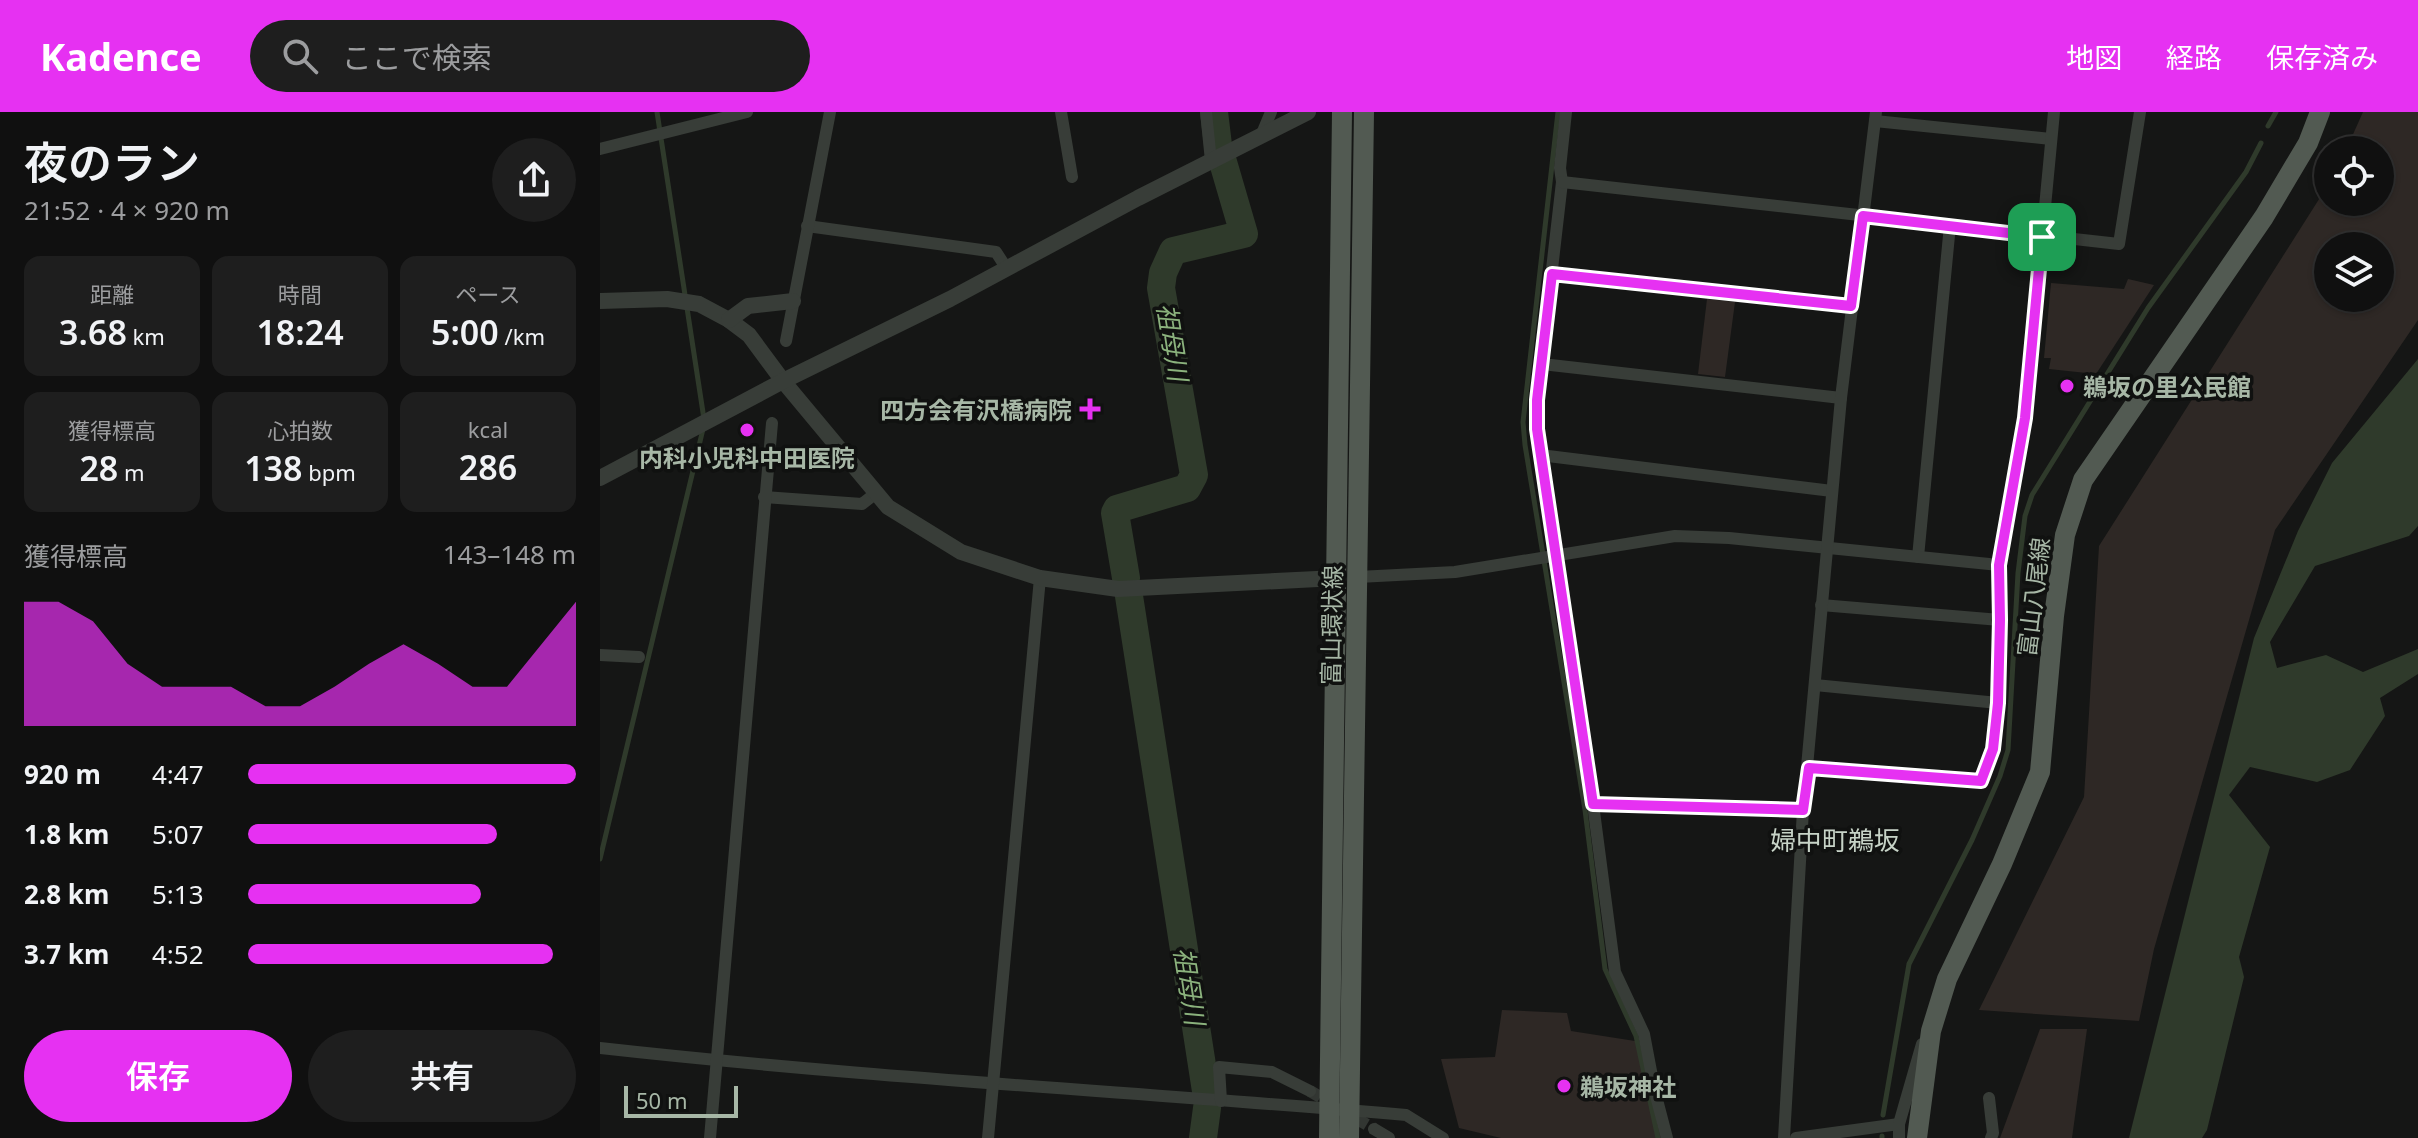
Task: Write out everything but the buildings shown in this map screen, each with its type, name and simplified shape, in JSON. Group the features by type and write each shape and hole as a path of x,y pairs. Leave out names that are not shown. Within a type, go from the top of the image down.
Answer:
{"main road":[{"name":"富山環状線","path":"1342,112 1337,578 1339,1110 1349,1138"},
{"name":"富山環状線","path":"1329,1138 1339,1110 1358,577 1358,344 1364,112"},
{"name":"富山八尾線","path":"1917,1138 1931,1031 1947,979 2002,864 2040,772 2054,616 2065,535 2083,480 2264,217 2308,143 2320,112"}],"street":[{"path":"600,149 747,112"},
{"path":"786,341 830,112"},
{"path":"1061,112 1072,177"},
{"path":"1206,112 1211,161"},
{"path":"1261,136 1271,112"},
{"path":"600,478 1308,112"},
{"path":"1566,112 1560,168 1562,182 1537,415 1540,455 1615,972 1644,1034 1667,1138"},
{"path":"1809,768 1981,781 1993,749 1998,703 1999,565 2025,418 2054,112"},
{"path":"1562,182 2119,244 2140,112"},
{"path":"1784,1138 1803,810 1821,605 1851,306 1876,116 2051,139"},
{"path":"1918,557 1950,225"},
{"path":"807,226 996,252 1007,269"},
{"path":"1552,274 1851,306"},
{"path":"600,301 667,299 699,304 729,320 749,335 783,381 888,507 961,552 1040,578 1118,589 1337,578"},
{"path":"729,320 748,306 793,301"},
{"path":"1542,364 1841,398"},
{"path":"710,1138 772,423"},
{"path":"1540,455 1832,491"},
{"path":"764,497 862,504 876,493"},
{"path":"1358,577 1455,572 1675,536 1729,538 1999,565"},
{"path":"988,1138 1040,578"},
{"path":"1821,605 2000,620"},
{"path":"600,655 639,657"},
{"path":"1815,685 1998,703"},
{"path":"1593,804 1803,810"},
{"path":"1796,1138 1899,1131 1926,1032 1947,979"},
{"path":"600,1048 716,1061 1406,1115 1443,1138"},
{"path":"1221,1101 1219,1067 1272,1072 1310,1091"},
{"path":"1989,1098 1991,1138"},
{"path":"1374,1129 1389,1138"}],"shaded area":[{"path":"2363,112 2418,112 2418,320 2275,530 2154,949 2139,1021 1979,1010 2084,797 2099,546 2314,207 2314,216 2394,216 2394,136 2352,136"},
{"path":"2128,279 2154,285 2096,374 2049,369 2051,358 2044,358 2051,283 2124,289"},
{"path":"1707,299 1735,302 1725,377 1698,374"},
{"path":"2418,359 2418,526 2409,536 2315,566 2270,642 2277,668 2326,655 2363,672 2418,649 2418,674 2380,698 2385,716 2350,770 2317,782 2250,767 2229,795 2270,847 2239,957 2244,977 2207,1130 2202,1138 2129,1138 2254,638 2298,531 2332,463"},
{"path":"1502,1010 1567,1013 1571,1031 1635,1041 1663,1138 1501,1138 1459,1128 1441,1059 1495,1057"},
{"path":"2040,1029 2087,1029 2072,1138 2000,1138"}],"waterway":[{"path":"657,112 704,419"},
{"name":"祖母川","path":"1126,578 1115,513 1117,509 1187,488 1194,475 1161,288 1163,273 1173,251 1244,234 1218,145 1214,112"},
{"path":"1558,112 1523,422 1525,445 1585,810 1605,969 1636,1036 1658,1138"},
{"path":"2268,126 2276,112"},
{"path":"1883,1115 1909,964 1972,840 2008,750 2018,573 2025,516 2032,495 2148,308 2246,172 2261,143"},
{"path":"600,859 703,429"},
{"name":"祖母川","path":"1129,596 1206,1091"},
{"name":"祖母川","path":"1203,1138 1207,1108"}],"tunnel":[{"path":"1310,1091 1374,1129"}],"place":[{"name":"鵜坂の里公民館","path":"2067,386"},
{"name":"四方会有沢橋病院","path":"1090,409"},
{"name":"内科小児科中田医院","path":"747,430"},
{"name":"鵜坂神社","path":"1564,1086"}],"district":[{"name":"婦中町鵜坂","path":"1835,840"}],"route":[{"path":"1863,216 2042,237 2025,418 1999,565 1998,703 1993,749 1981,781 1809,768 1803,810 1593,804 1537,429 1537,400 1552,274 1851,306 1863,216"}]}
